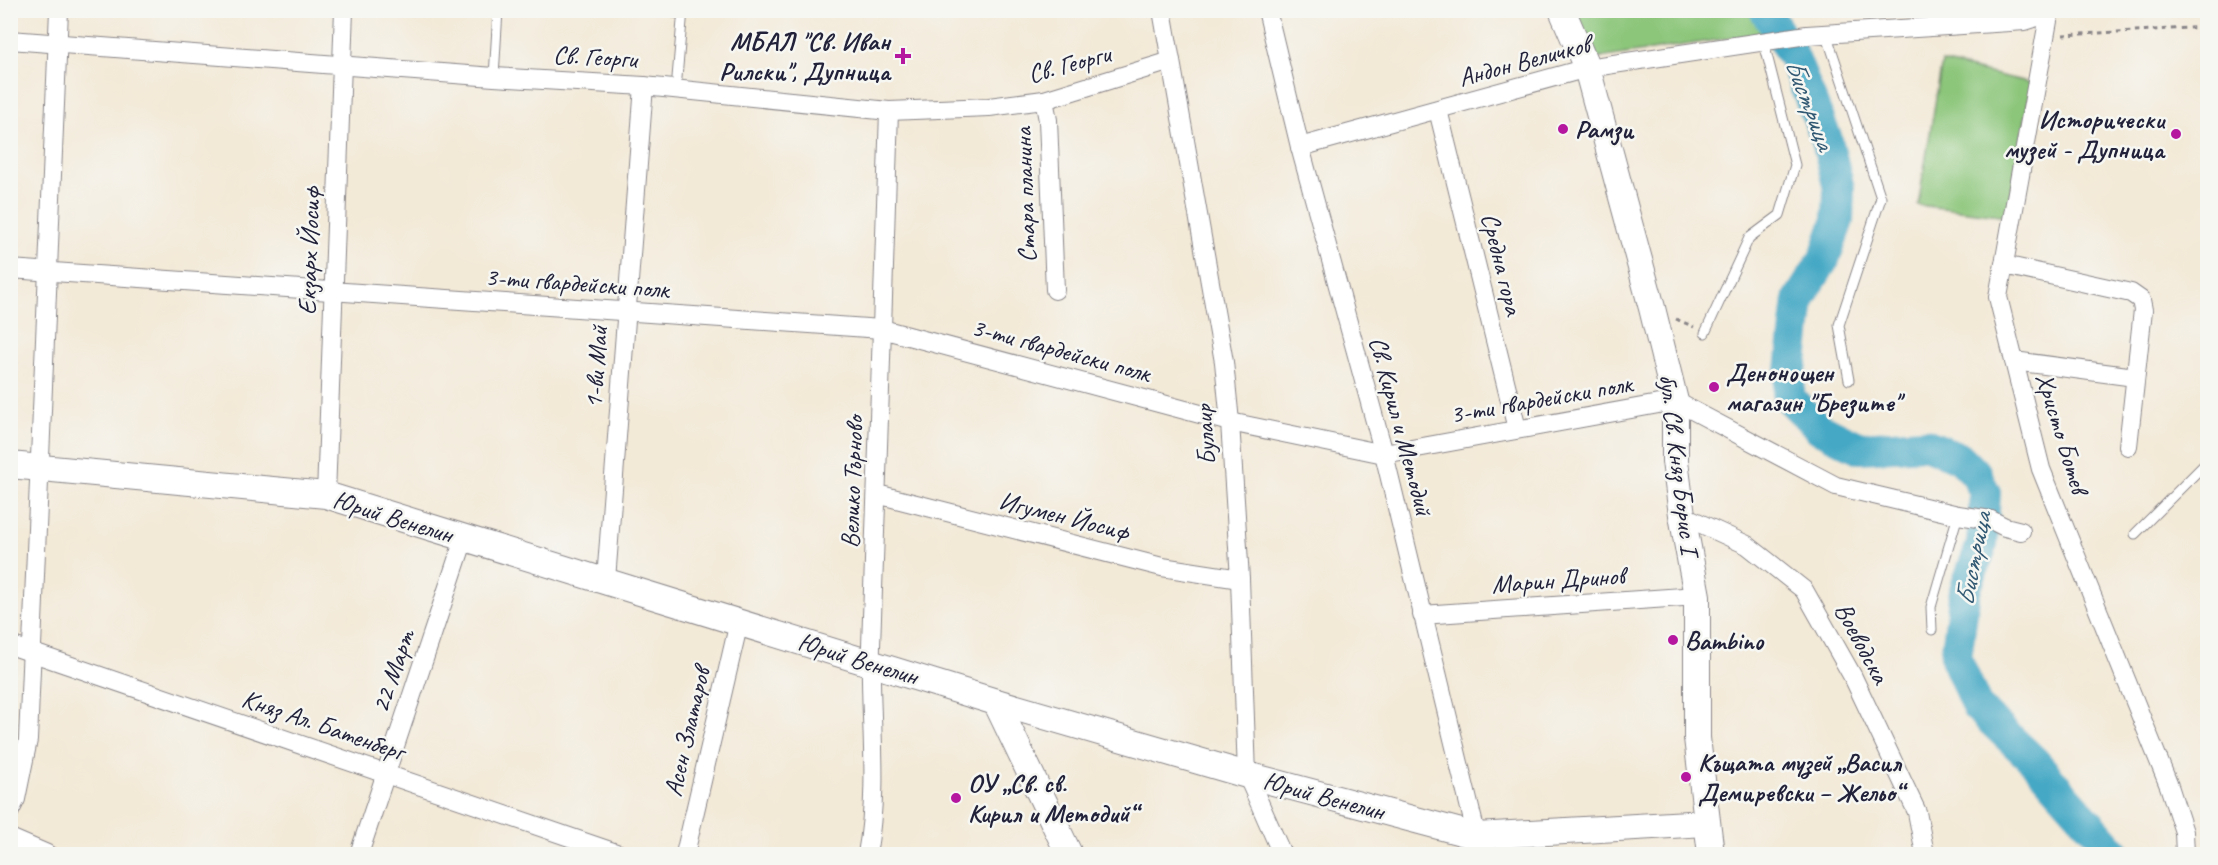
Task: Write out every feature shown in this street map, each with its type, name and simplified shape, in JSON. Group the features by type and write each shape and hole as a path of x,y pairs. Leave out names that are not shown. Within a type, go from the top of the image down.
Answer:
{"street":[{"path":"10,811 16,799 28,740 58,10"},
{"name":"Екзарх Йосиф","path":"326,495 345,10"},
{"name":"Булаир","path":"1162,10 1217,319 1230,422 1240,579 1247,775 1282,855"},
{"name":"Св. Кирил и Методий","path":"1267,10 1300,147 1384,454 1479,845"},
{"name":"бул. Св. Княз Борис I","path":"1562,10 1587,68 1675,401 1675,461 1682,515 1698,596 1697,738 1711,855"},
{"name":"Андон Величков","path":"1300,147 1438,111 1587,68 1816,34 2049,12"},
{"name":"Христо Ботев","path":"2049,12 1998,297 2041,469 2169,786 2184,832 2185,855"},
{"name":"Св. Георги","path":"10,40 342,66 644,86 889,111 989,107 1044,99 1171,61"},
{"name":"1-ви Май","path":"606,580 644,86"},
{"name":"Стара планина","path":"1044,99 1048,120 1055,290"},
{"name":"Велико Търново","path":"867,855 873,822 874,756 871,663 889,111"},
{"name":"Средна гора","path":"1438,111 1517,429"},
{"path":"2004,265 2131,292 2141,300 2143,310 2128,446"},
{"name":"3-ти гвардейски полк","path":"10,268 882,329 1230,422 1384,454 1675,401"},
{"path":"2014,361 2135,377"},
{"path":"1675,401 1836,486 1964,516 1991,520 2021,531"},
{"name":"Юрий Венелин","path":"10,465 326,495 996,702 1479,845 1706,823"},
{"name":"Игумен Йосиф","path":"877,494 1162,567 1240,579"},
{"name":"Воеводска","path":"1682,515 1747,545 1804,590 1853,677 1917,812 1925,855"},
{"name":"22 Март","path":"359,855 464,539"},
{"name":"Марин Дринов","path":"1422,615 1698,596"},
{"name":"Асен Златаров","path":"685,855 739,622"},
{"name":"Княз Ал. Батенберг","path":"10,645 619,855"},
{"path":"996,702 1069,855"},
{"path":"10,838 47,855"}],"lane":[{"path":"494,77 498,10"},
{"path":"654,10 683,12 676,89"},
{"path":"1816,34 1881,198 1839,325 1849,380"},
{"path":"1705,333 1749,238 1780,215 1796,165 1764,43"},
{"path":"2135,534 2208,461"},
{"path":"1932,630 1930,607 1964,516"}],"path":[{"path":"2046,36 2208,27"},
{"path":"1652,308 1705,333"}],"green space":[{"path":"1576,11 1756,11 1770,32 1593,59"},
{"path":"1942,62 2032,83 2007,216 1918,205"}],"waterway":[{"name":"Бистрица","path":"1765,10 1793,56 1827,140 1839,189 1838,220 1824,259 1799,299 1788,397 1819,428 1860,448 1925,444 1960,458 1976,474 1985,493 1982,544 1965,590 1956,658 1977,707 2034,761 2116,854"}],"place":[{"name":"МБАЛ \"Св. Иван Рилски\", Дупница","path":"903,56"},
{"name":"Рамзи","path":"1563,129"},
{"name":"Исторически музей - Дупница","path":"2176,134"},
{"name":"Денонощен магазин \"Брезите\"","path":"1714,387"},
{"name":"Bambino","path":"1673,640"},
{"name":"Къщата музей „Васил Демиревски – Жельо“","path":"1686,777"},
{"name":"ОУ „Св. св. Кирил и Методий“","path":"956,798"}]}
